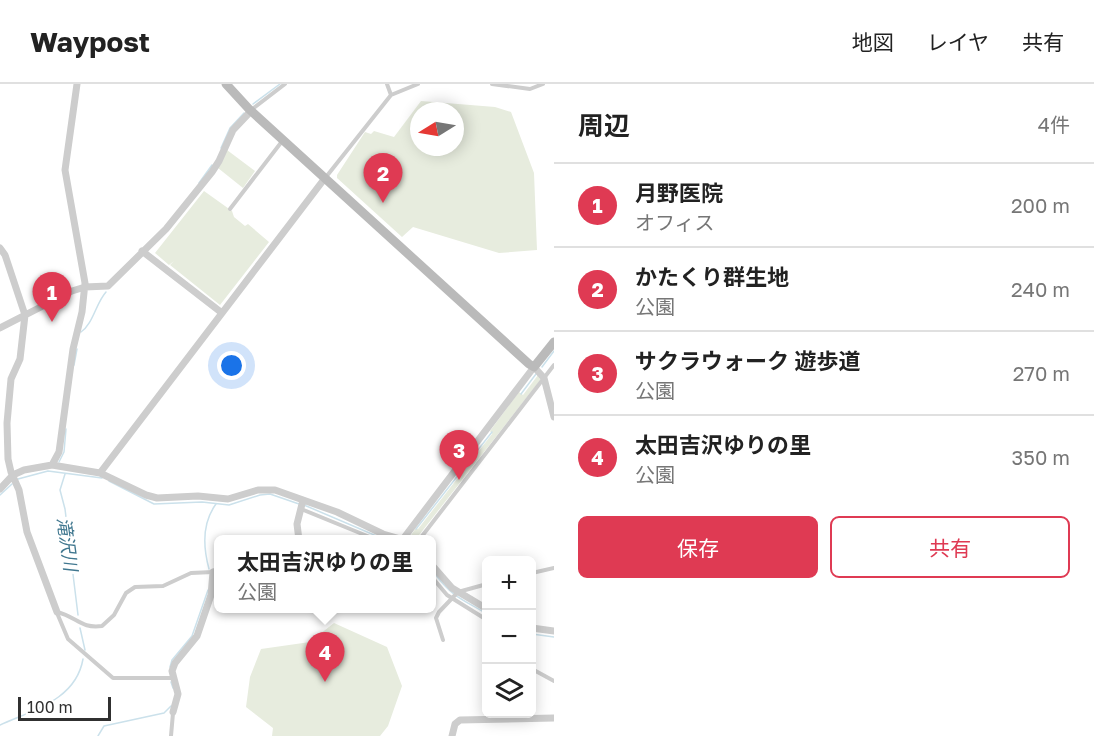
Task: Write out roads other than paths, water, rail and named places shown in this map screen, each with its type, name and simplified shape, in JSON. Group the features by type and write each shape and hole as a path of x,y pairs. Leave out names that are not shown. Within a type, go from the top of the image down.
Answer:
{"street":[{"path":"52,465 59,452 73,349 82,312 85,287 65,170 77,84"},
{"path":"226,84 251,111 534,367 544,378 554,417"},
{"path":"0,328 72,291 85,287 108,286 166,229 212,172 232,130 251,111"},
{"path":"100,473 325,178"},
{"path":"0,248 5,255 25,315 20,359 11,380 7,423 8,459 27,532 57,612"},
{"path":"142,251 222,313"},
{"path":"406,535 554,342"},
{"path":"0,489 32,468 52,465 100,473 157,498 198,496 228,499 274,490 337,512 387,535"},
{"path":"298,535 297,524 303,500"},
{"path":"436,569 455,595 482,607"},
{"path":"173,712 178,694 172,671 175,663 197,636 214,581"},
{"path":"536,629 554,631"},
{"path":"452,736 455,724 460,720 554,718"}],"lane":[{"path":"251,111 285,84"},
{"path":"387,84 391,95"},
{"path":"325,178 391,95 418,84"},
{"path":"492,84 530,89 543,84"},
{"path":"230,209 284,140"},
{"path":"423,535 554,365"},
{"path":"0,460 8,459"},
{"path":"301,509 364,535"},
{"path":"536,572 554,568"},
{"path":"57,612 74,618 85,626 102,626 114,615 129,590 135,587 163,586 190,573 214,572"},
{"path":"436,579 482,617"},
{"path":"442,640 437,615 455,595 482,585"},
{"path":"57,612 68,639 113,678 174,678"},
{"path":"536,672 554,681"},
{"path":"171,736 173,712"}],"waterway":[{"path":"253,104 280,84"},
{"path":"221,148 230,128 244,113"},
{"path":"199,183 212,165"},
{"path":"81,332 89,324 106,292"},
{"path":"74,365 77,349"},
{"path":"542,367 554,351"},
{"path":"521,394 536,374"},
{"path":"59,462 64,452 66,429"},
{"path":"416,529 492,432"},
{"path":"18,479 48,471 102,478"},
{"name":"滝沢川","path":"65,474 60,490 65,509 78,615"},
{"path":"109,481 154,504 202,502 229,505 270,494 299,504"},
{"path":"0,495 12,484"},
{"path":"209,569 205,535 208,519 216,504"},
{"path":"304,505 374,535"},
{"path":"436,575 453,593 482,611"},
{"path":"170,667 172,660 192,636 208,590"},
{"name":"滝沢川","path":"80,628 85,650"},
{"path":"536,635 554,637"},
{"name":"滝沢川","path":"0,725 39,708 62,694 79,673 83,659"},
{"path":"171,682 173,688"},
{"path":"98,736 104,726 164,713 171,706"}],"place":[{"name":"かたくり群生地","path":"383,203"},
{"name":"月野医院","path":"52,322"},
{"name":"サクラウォーク 遊歩道","path":"459,480"},
{"name":"太田吉沢ゆりの里","path":"325,682"}]}
